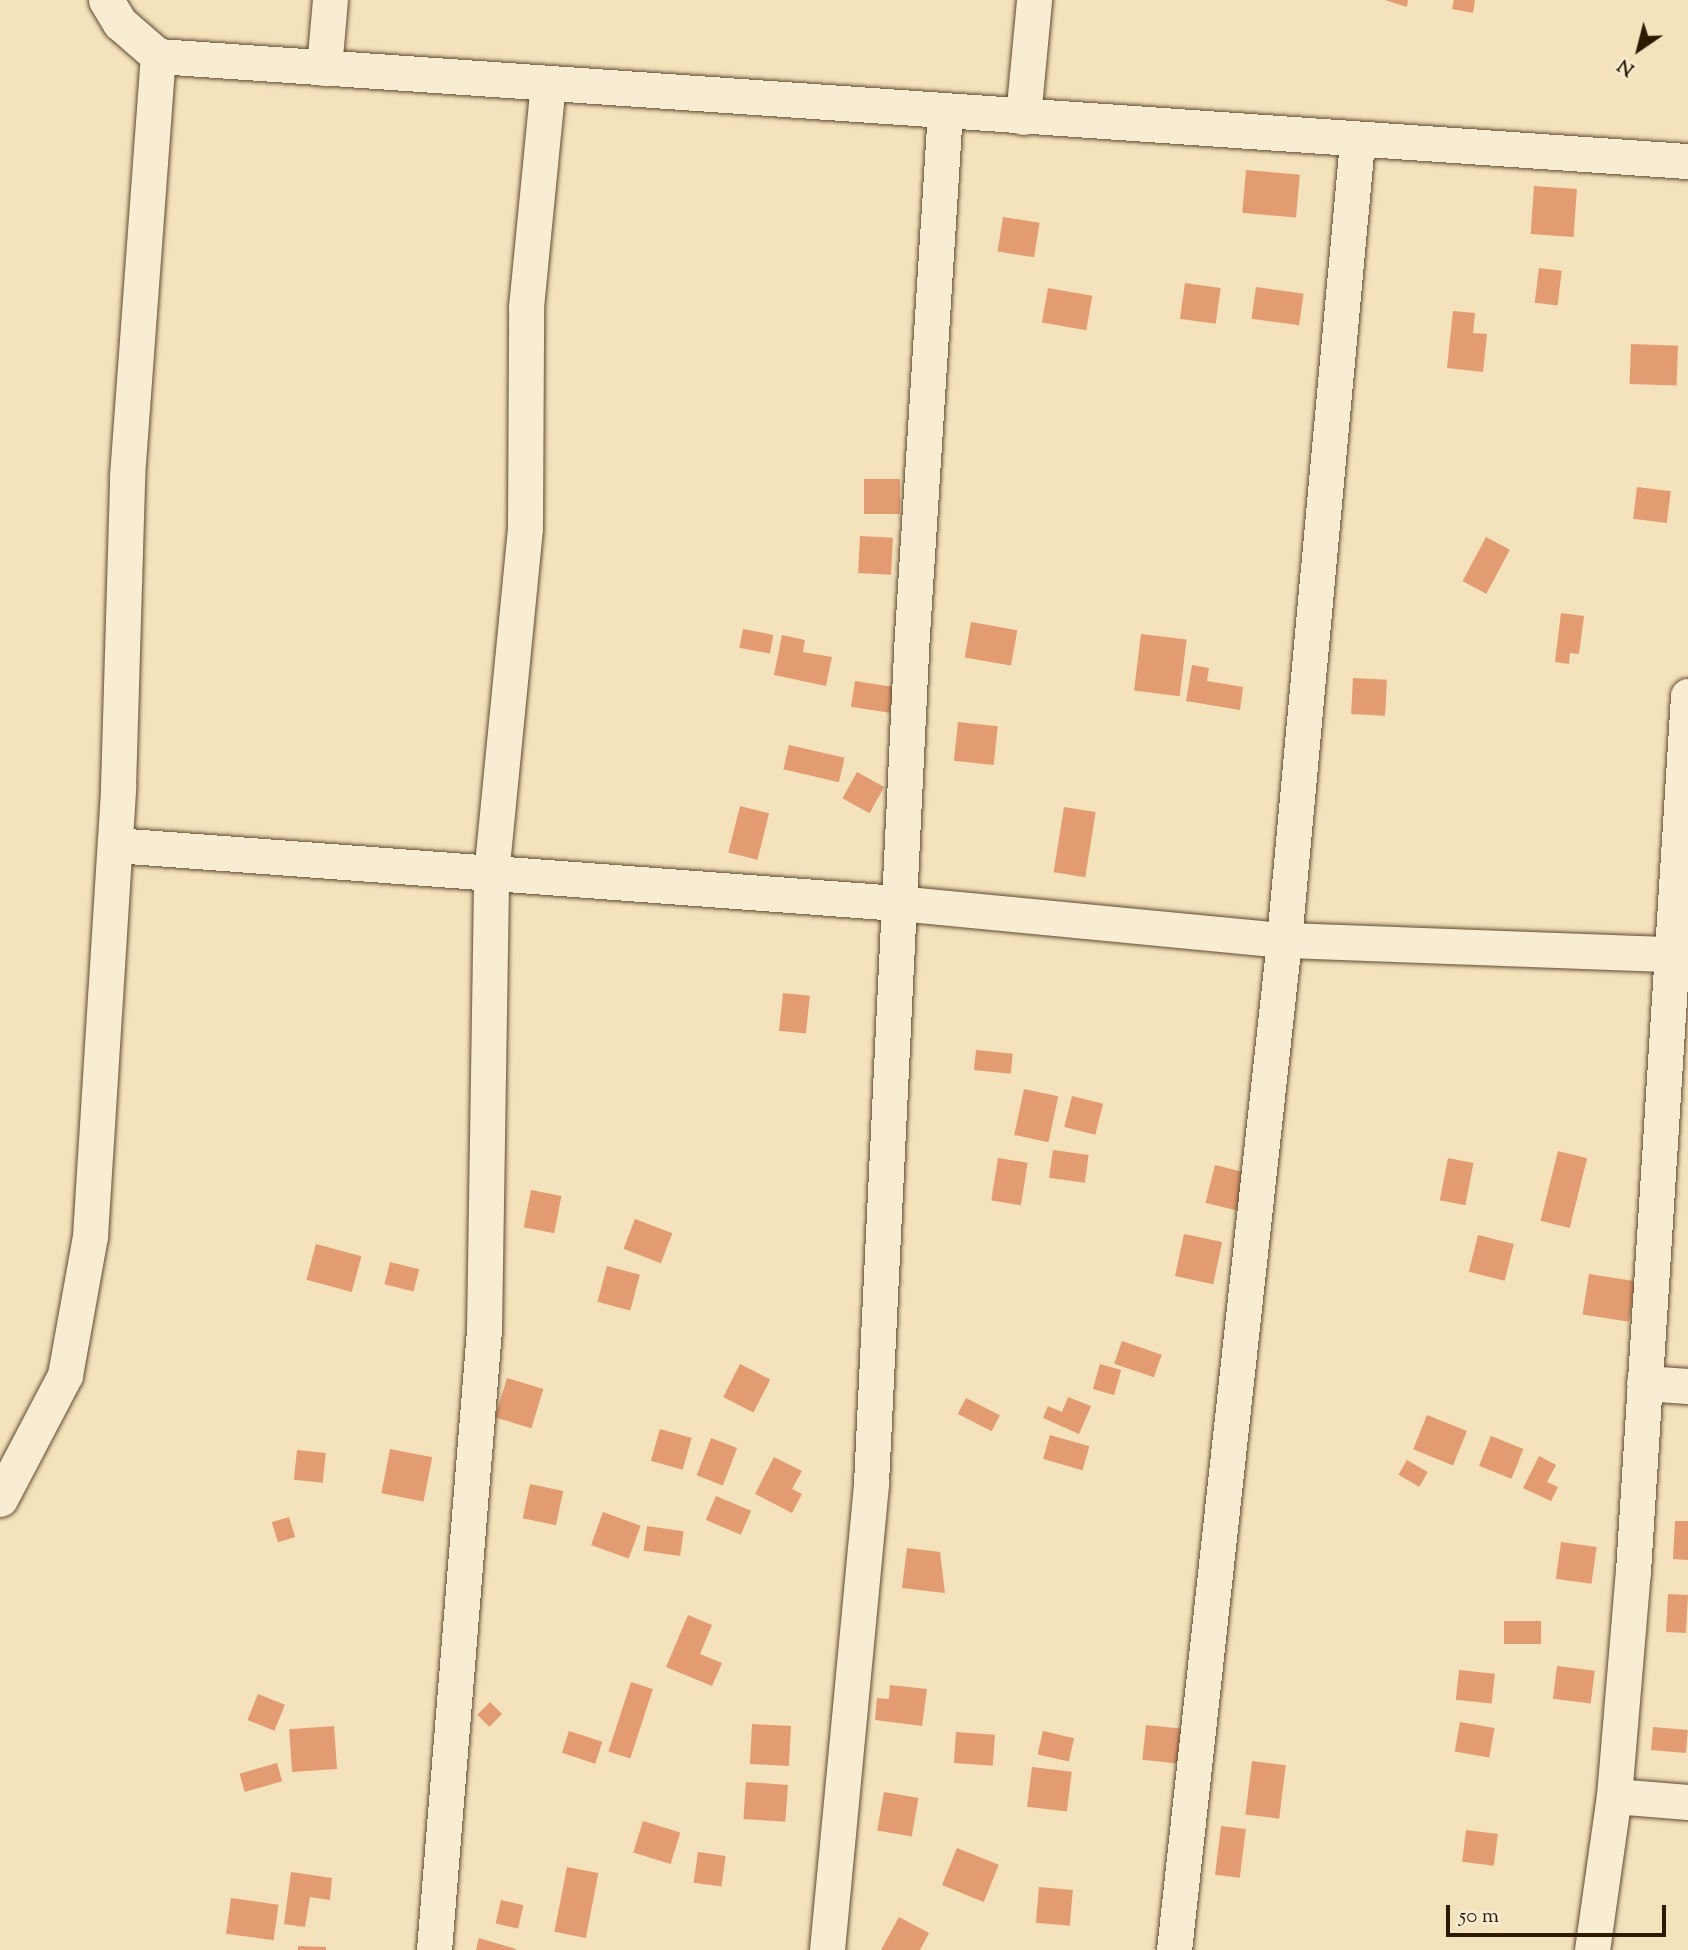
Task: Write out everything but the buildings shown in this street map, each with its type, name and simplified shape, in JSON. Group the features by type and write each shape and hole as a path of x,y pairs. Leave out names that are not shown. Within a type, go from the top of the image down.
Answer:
{"street":[{"path":"106,0 120,23 158,56 946,111 1357,143 1688,161"},
{"path":"324,68 330,0"},
{"path":"1023,117 1034,0"},
{"path":"0,1499 65,1376 85,1262 114,845 127,476 158,56"},
{"path":"434,1950 487,1269 491,875 525,529 526,307 548,84"},
{"path":"827,1950 871,1483 898,903 946,111"},
{"path":"1174,1950 1284,940 1357,143"},
{"path":"1592,1950 1614,1796 1678,954 1688,696"},
{"path":"114,845 491,875 898,903 1284,940 1678,954"},
{"path":"1644,1383 1688,1387"},
{"path":"1614,1796 1688,1802"}]}
